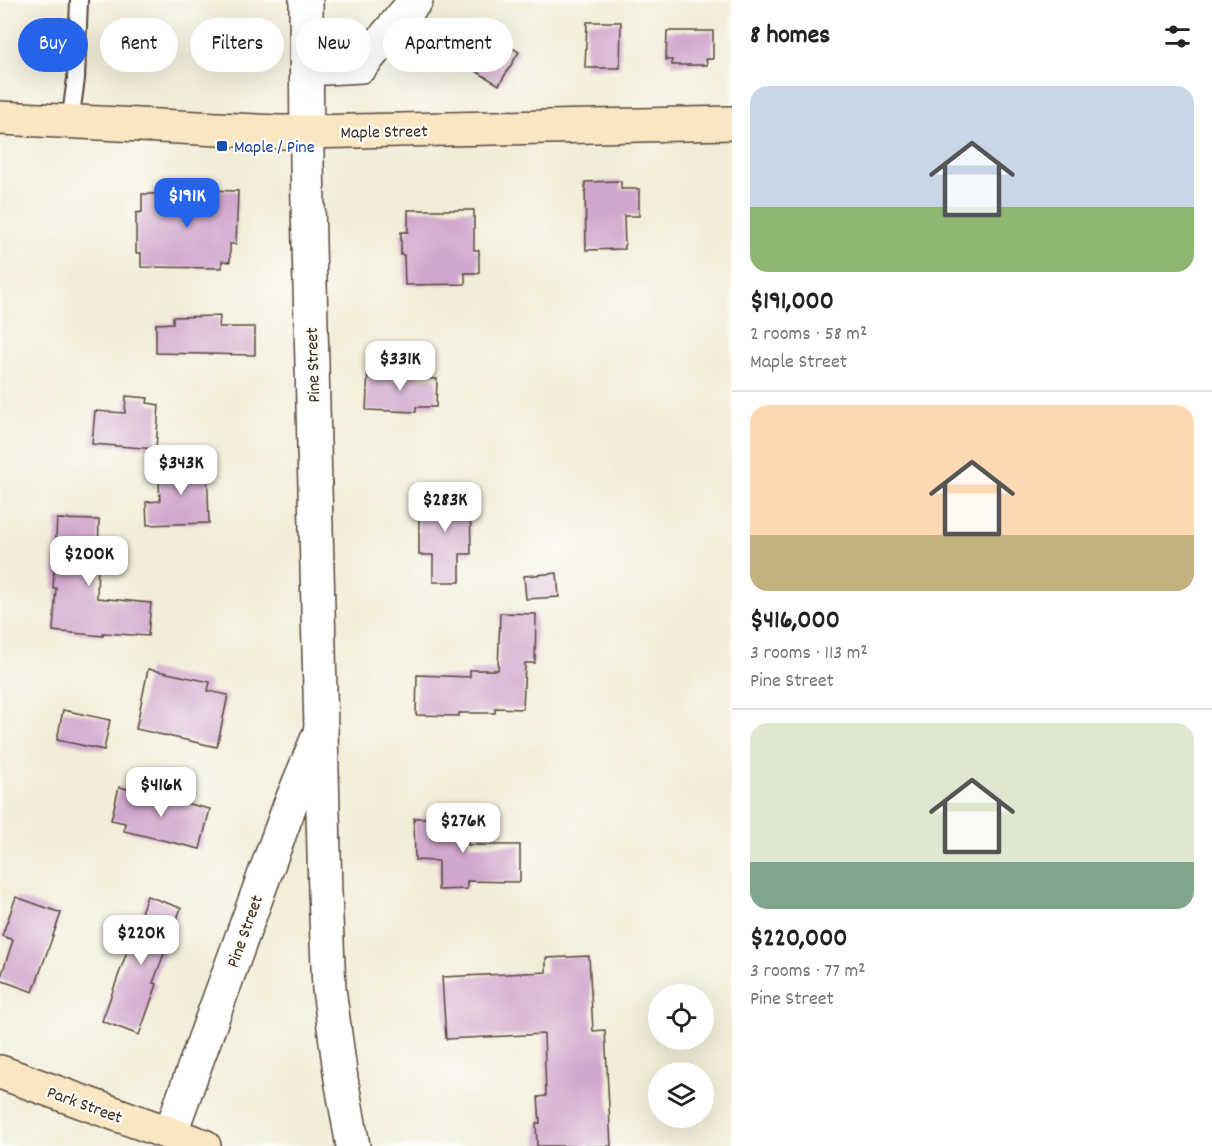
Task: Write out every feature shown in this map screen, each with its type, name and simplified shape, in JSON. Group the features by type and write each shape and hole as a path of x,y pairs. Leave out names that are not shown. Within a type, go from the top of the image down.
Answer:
{"main road":[{"name":"Maple Street","path":"0,118 308,132 732,123"},
{"name":"Park Street","path":"0,1072 204,1146"}],"street":[{"name":"Pine Street","path":"306,0 306,18"},
{"path":"371,54 416,0"},
{"name":"Pine Street","path":"307,72 307,162 329,989 341,1080 353,1146"},
{"name":"Pine Street","path":"170,1134 290,805 321,730"}],"lane":[{"path":"70,122 76,79 78,0"}],"building":[{"path":"587,22 621,22 620,68 585,68"},
{"path":"667,31 713,31 713,59 706,59 707,65 672,65 672,60 666,60"},
{"path":"513,48 519,52 513,62"},
{"path":"477,72 507,72 499,85"},
{"path":"621,181 621,189 639,189 639,216 624,216 625,249 586,250 585,182"},
{"path":"204,190 238,191 236,244 230,244 230,262 222,261 222,268 141,267 141,253 136,253 136,213 142,212 142,194 204,194"},
{"path":"408,210 474,210 474,250 479,250 479,273 465,273 465,284 405,285 401,232 408,232"},
{"path":"220,316 219,327 255,327 255,355 156,353 156,324 173,323 173,317"},
{"path":"368,371 419,372 419,378 437,379 436,407 416,407 416,412 366,410"},
{"path":"126,396 148,398 147,403 159,405 156,449 92,444 95,411 125,413"},
{"path":"207,463 209,523 147,525 146,502 160,501 158,465"},
{"path":"470,493 471,554 460,554 460,582 433,582 433,555 419,555 419,494"},
{"path":"57,519 99,520 97,598 151,603 148,636 103,633 103,636 53,631"},
{"path":"557,573 559,597 526,599 524,576"},
{"path":"500,613 536,614 535,663 525,663 523,709 495,708 495,713 459,713 459,716 416,715 417,675 470,677 470,670 498,670"},
{"path":"148,669 210,682 208,691 228,695 217,747 136,729"},
{"path":"63,710 110,720 104,750 57,740"},
{"path":"119,787 210,809 200,849 124,831 125,823 111,820"},
{"path":"414,818 468,818 468,845 520,845 520,882 467,881 467,889 438,890 438,861 415,860"},
{"path":"147,896 181,908 153,983 157,984 139,1035 102,1021"},
{"path":"16,897 61,913 33,992 0,980 13,940 2,936"},
{"path":"589,956 593,1031 605,1030 611,1146 537,1146 536,1123 540,1123 538,1097 546,1096 544,1034 446,1039 442,977 546,972 546,958"}],"place":[{"name":"Maple / Pine","path":"222,146"}]}
